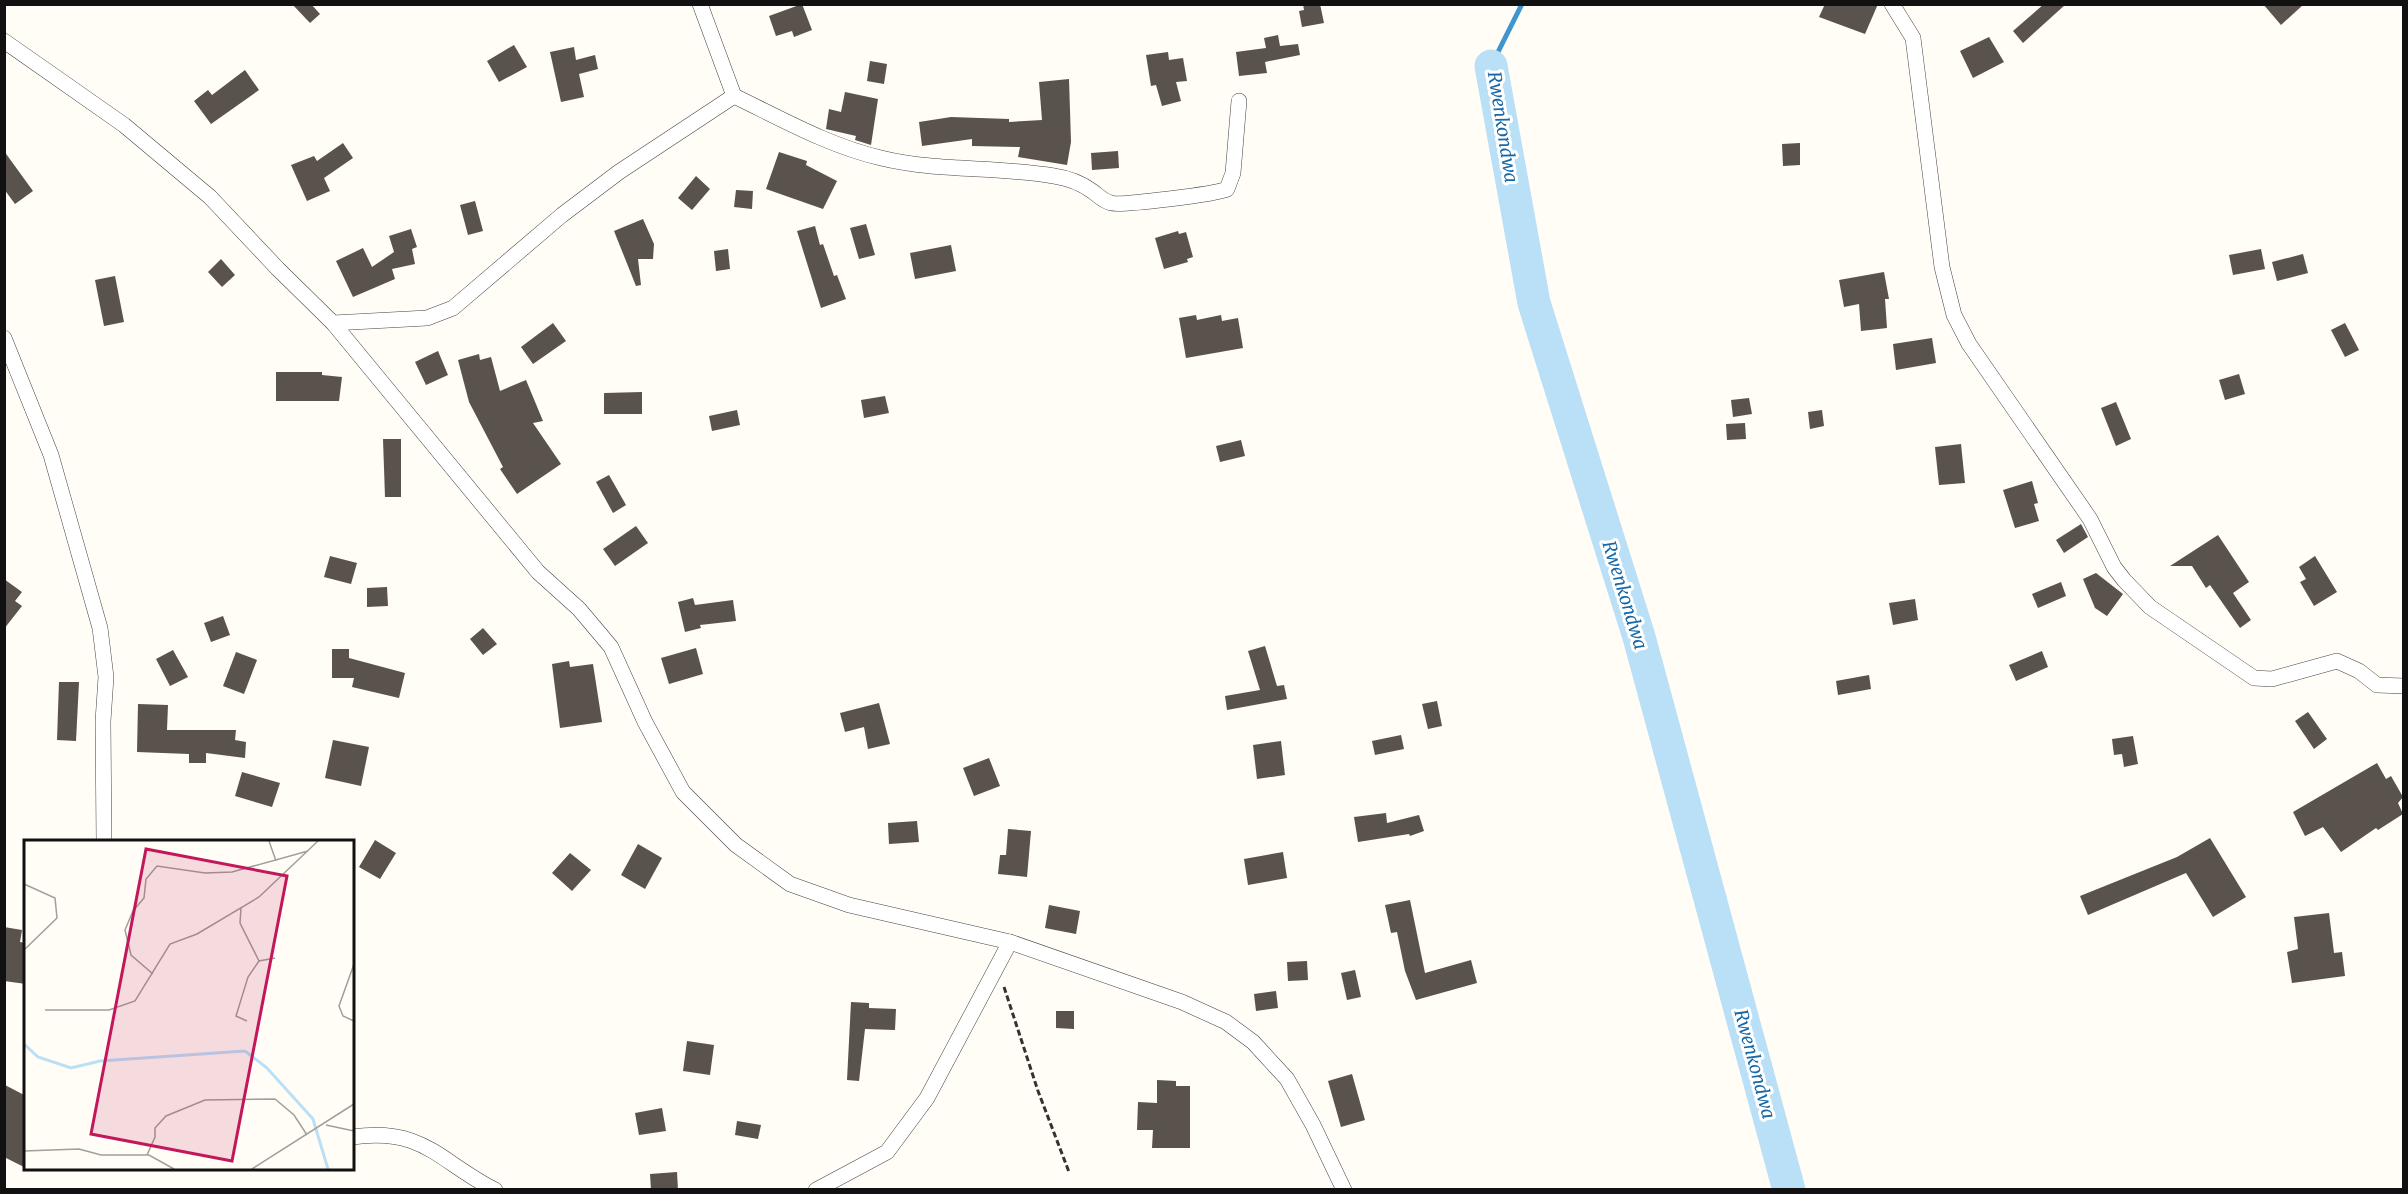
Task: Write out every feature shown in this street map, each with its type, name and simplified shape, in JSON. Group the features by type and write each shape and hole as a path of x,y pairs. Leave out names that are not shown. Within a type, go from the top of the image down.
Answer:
{"street":[{"path":"700,4 734,96 836,145 860,153 936,167 1053,176 1080,184 1103,200 1124,206 1172,197 1218,193 1227,189 1233,173 1239,101"},
{"path":"1892,4 1913,38 1942,267 1954,315 1969,344 2011,400 2054,471 2090,519 2114,567 2150,607 2254,678 2272,679 2337,661 2359,671 2377,685 2403,686"},
{"path":"4,41 124,125 210,197 333,323 538,572 579,609 611,647 645,722 682,792 736,845 790,884 849,905 1010,942 1182,1002 1226,1022 1253,1042 1287,1079 1313,1125 1344,1190"},
{"path":"333,323 427,318 453,308 562,215 619,172 734,96"},
{"path":"4,338 51,455 100,628 106,677 103,721 104,840"},
{"path":"816,1190 887,1152 927,1098 1010,942"},
{"path":"354,1137 399,1135 428,1147 470,1177 495,1190"}],"path":[{"path":"998,965 1038,1092 1069,1172"}],"building":[{"path":"292,4 311,4 320,14 310,23"},
{"path":"802,4 812,30 794,37 792,31 776,36 769,16"},
{"path":"1303,4 1320,4 1324,23 1302,27 1299,11 1304,10"},
{"path":"1825,4 1878,4 1865,34 1819,17"},
{"path":"2044,4 2066,4 2023,43 2013,31"},
{"path":"2263,4 2304,4 2281,25"},
{"path":"1278,35 1280,46 1298,44 1300,55 1265,62 1267,73 1239,76 1236,52 1266,48 1264,38"},
{"path":"1989,37 2004,62 1973,78 1960,51"},
{"path":"514,45 527,67 499,82 487,61"},
{"path":"574,47 576,60 595,55 598,69 579,74 584,97 561,102 550,52"},
{"path":"1168,52 1169,60 1183,58 1187,81 1176,82 1181,101 1162,106 1156,85 1151,86 1146,55"},
{"path":"870,61 887,64 884,84 867,81"},
{"path":"245,70 259,90 211,124 194,101 208,90 212,95"},
{"path":"1069,79 1071,142 1067,165 1018,157 1020,147 972,146 972,139 922,146 919,122 951,117 1009,119 1009,122 1042,120 1039,82"},
{"path":"845,92 878,99 871,145 855,140 856,136 826,129 829,109 841,112"},
{"path":"343,143 353,158 324,178 330,191 307,201 291,165 314,156 317,161"},
{"path":"1800,143 1800,165 1783,166 1782,144"},
{"path":"4,151 33,191 15,204 4,189"},
{"path":"1118,151 1119,168 1092,170 1091,153"},
{"path":"779,152 807,161 806,165 837,181 823,209 766,189"},
{"path":"696,176 710,189 692,210 678,198"},
{"path":"736,190 753,191 752,209 734,207"},
{"path":"475,201 483,231 468,235 460,205"},
{"path":"643,219 654,244 653,259 638,259 641,285 636,286 614,231"},
{"path":"866,224 875,255 859,259 850,228"},
{"path":"815,226 820,245 823,244 834,276 837,275 846,299 821,308 797,231"},
{"path":"411,229 417,247 412,249 415,264 392,269 395,279 353,297 336,261 363,248 372,267 394,252 389,236"},
{"path":"1178,231 1179,234 1186,232 1193,257 1187,259 1188,262 1164,269 1155,238"},
{"path":"951,245 956,271 915,279 910,253"},
{"path":"728,249 730,269 716,271 714,251"},
{"path":"2261,249 2265,269 2233,275 2229,255"},
{"path":"2303,254 2308,273 2277,281 2272,262"},
{"path":"221,259 235,275 222,287 208,272"},
{"path":"1884,272 1889,299 1885,299 1887,328 1861,331 1859,304 1844,307 1839,280"},
{"path":"115,276 124,322 104,326 95,280"},
{"path":"1196,315 1197,320 1221,315 1222,321 1238,318 1243,348 1186,358 1179,318"},
{"path":"553,323 566,341 533,364 521,347"},
{"path":"2345,323 2359,350 2345,357 2331,330"},
{"path":"1932,338 1936,363 1896,370 1893,344"},
{"path":"438,351 448,375 426,385 415,362"},
{"path":"479,354 480,360 491,357 500,391 526,380 543,421 533,423 561,464 517,494 500,469 503,467 469,402 458,360"},
{"path":"276,372 322,372 322,375 342,377 339,401 276,401"},
{"path":"2239,374 2245,394 2225,400 2219,380"},
{"path":"642,392 642,414 604,414 604,393"},
{"path":"885,396 889,413 864,418 861,400"},
{"path":"1749,398 1752,414 1733,417 1731,400"},
{"path":"2116,402 2131,439 2116,446 2101,408"},
{"path":"737,410 740,425 712,431 709,416"},
{"path":"1822,410 1824,426 1810,429 1808,412"},
{"path":"1745,423 1746,439 1727,440 1726,424"},
{"path":"383,439 401,439 401,497 385,497"},
{"path":"1241,440 1245,456 1220,462 1216,446"},
{"path":"1961,444 1965,483 1939,485 1935,447"},
{"path":"609,475 626,505 613,513 596,482"},
{"path":"2032,481 2038,503 2034,504 2039,521 2015,528 2003,490"},
{"path":"2081,524 2088,537 2064,553 2056,540"},
{"path":"636,526 648,543 615,566 603,549"},
{"path":"2218,535 2249,582 2233,593 2251,620 2240,628 2210,585 2206,588 2192,566 2170,566"},
{"path":"330,556 357,563 351,584 324,577"},
{"path":"2315,556 2337,592 2314,606 2300,582 2306,579 2299,567"},
{"path":"2096,573 2123,594 2107,616 2095,608 2083,579"},
{"path":"4,579 22,592 15,601 22,606 4,629"},
{"path":"2061,582 2066,596 2038,608 2032,594"},
{"path":"387,587 388,606 367,607 367,588"},
{"path":"693,598 695,605 733,600 736,621 700,625 701,628 685,632 678,602"},
{"path":"1915,599 1918,620 1893,625 1889,603"},
{"path":"223,616 230,635 211,642 204,623"},
{"path":"483,628 497,644 483,655 470,639"},
{"path":"1265,646 1277,686 1284,685 1287,699 1227,710 1225,696 1260,690 1248,651"},
{"path":"696,648 703,674 669,684 661,658"},
{"path":"332,649 349,649 349,658 405,673 399,698 352,687 354,678 332,678"},
{"path":"173,650 188,677 170,686 156,659"},
{"path":"2042,651 2048,667 2016,681 2009,665"},
{"path":"236,652 257,660 244,694 223,686"},
{"path":"569,661 570,667 593,664 602,722 560,728 552,664"},
{"path":"1869,675 1871,689 1838,695 1836,681"},
{"path":"59,682 79,682 76,741 57,740"},
{"path":"1437,701 1442,726 1428,729 1422,704"},
{"path":"879,703 890,744 868,749 864,727 845,732 840,713"},
{"path":"138,704 168,705 167,730 236,730 235,740 246,742 245,758 206,753 206,763 189,763 189,754 137,752"},
{"path":"2308,712 2327,739 2314,749 2295,721"},
{"path":"1401,735 1404,749 1375,755 1372,741"},
{"path":"2133,736 2138,764 2124,767 2122,754 2114,755 2112,739"},
{"path":"333,740 369,747 361,786 325,778"},
{"path":"1281,741 1285,775 1257,779 1253,745"},
{"path":"989,758 1000,786 974,796 963,768"},
{"path":"2377,763 2386,779 2391,776 2403,797 2398,803 2403,814 2378,830 2376,828 2341,852 2323,827 2305,836 2293,812"},
{"path":"242,772 280,783 272,807 235,796"},
{"path":"1386,813 1387,823 1419,815 1424,831 1410,836 1409,834 1358,842 1354,817"},
{"path":"917,821 919,842 889,844 888,823"},
{"path":"1008,829 1031,831 1027,877 998,874 1000,855 1006,855"},
{"path":"2210,838 2246,897 2213,917 2186,873 2088,915 2080,896 2177,857"},
{"path":"375,840 396,853 380,879 359,867"},
{"path":"638,844 662,858 645,889 621,875"},
{"path":"1283,852 1287,878 1248,885 1244,859"},
{"path":"570,853 591,870 572,891 552,873"},
{"path":"1410,900 1425,973 1471,960 1477,983 1416,1000 1405,971 1397,932 1391,933 1385,905"},
{"path":"1049,905 1080,911 1076,934 1045,928"},
{"path":"2329,913 2334,953 2342,952 2345,976 2292,983 2287,952 2298,949 2294,917"},
{"path":"4,927 22,930 20,942 24,943 24,984 4,981"},
{"path":"1307,961 1308,980 1288,981 1287,962"},
{"path":"1355,970 1361,997 1347,1000 1341,973"},
{"path":"1276,991 1278,1008 1256,1011 1254,994"},
{"path":"851,1002 869,1003 869,1008 896,1009 895,1030 865,1029 859,1081 847,1080"},
{"path":"1056,1011 1074,1011 1074,1029 1056,1028"},
{"path":"687,1041 714,1045 710,1075 683,1071"},
{"path":"1352,1074 1365,1120 1341,1127 1328,1081"},
{"path":"1157,1080 1176,1081 1176,1086 1190,1086 1190,1148 1152,1148 1153,1130 1137,1130 1138,1102 1157,1103"},
{"path":"5,1085 24,1095 24,1167 4,1157"},
{"path":"662,1108 666,1131 639,1135 635,1113"},
{"path":"737,1121 761,1125 758,1139 735,1135"},
{"path":"677,1172 678,1190 651,1190 650,1174"}],"waterway":[{"name":"Rwenkondwa","path":"1491,66 1522,4"},
{"name":"Rwenkondwa","path":"1491,66 1534,303 1639,637 1789,1190"}]}
